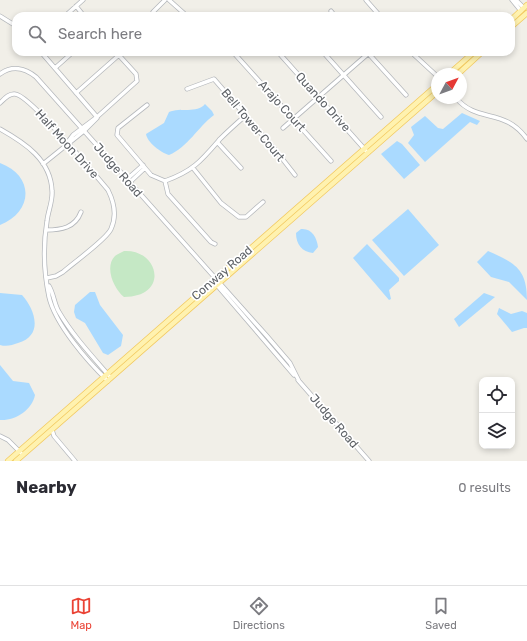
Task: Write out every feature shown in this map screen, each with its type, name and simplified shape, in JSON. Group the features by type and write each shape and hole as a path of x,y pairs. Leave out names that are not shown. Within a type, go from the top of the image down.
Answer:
{"main road":[{"path":"515,17 525,10"},
{"path":"515,24 525,10"},
{"path":"456,68 469,56"},
{"path":"465,68 478,56"},
{"name":"Conway Road","path":"16,461 21,453 106,375 168,321 303,210 431,90"},
{"name":"Conway Road","path":"8,461 52,430 164,331 306,199 431,97"},
{"path":"303,210 306,199"},
{"path":"164,331 168,321"}],"street":[{"path":"69,12 83,0"},
{"path":"153,12 165,0"},
{"path":"169,0 182,12"},
{"path":"366,0 376,12"},
{"path":"514,0 525,10"},
{"path":"76,6 81,12"},
{"path":"0,16 12,24"},
{"path":"44,56 97,117"},
{"path":"55,68 68,56"},
{"path":"76,93 114,56"},
{"path":"43,164 138,81 136,74 120,56"},
{"name":"Arajo Court","path":"237,56 331,161"},
{"name":"Quando Drive","path":"282,56 366,150"},
{"path":"327,56 380,117"},
{"path":"283,128 364,56"},
{"path":"371,56 406,96"},
{"path":"415,56 431,70"},
{"name":"Judge Road","path":"0,74 8,69 17,68 27,70 36,77 217,282 299,381 369,461"},
{"name":"Bell Tower Court","path":"187,89 214,79 295,175"},
{"name":"Half Moon Drive","path":"0,103 10,95 15,94 25,99 67,143 108,190 115,208 111,230 63,272 56,276 47,278"},
{"path":"464,104 474,112 502,118 513,124 527,139"},
{"path":"147,105 138,111 116,132 144,167 158,180 164,181 193,168 203,160 245,116"},
{"path":"0,129 33,150 43,164 52,191 46,230 48,285 62,325 87,357 106,375"},
{"path":"218,143 241,168"},
{"path":"128,181 144,167"},
{"path":"193,168 221,203 239,217 246,217 263,202"},
{"path":"164,181 168,194 211,242 215,244"},
{"path":"46,230 66,229 78,219 81,212"},
{"path":"52,297 64,320 109,379"},
{"path":"87,357 91,354"},
{"path":"52,430 54,436 75,461"},
{"path":"46,435 54,436"},
{"path":"0,436 8,440 21,453"}],"green space":[{"path":"124,251 136,252 145,257 152,265 154,273 153,282 148,290 139,295 124,297 117,289 112,278 110,266 112,261 116,255"}],"water":[{"path":"205,104 214,115 176,152 169,155 158,150 147,137 146,134 164,123 169,112 198,109"},
{"path":"462,113 480,121 477,125 470,122 425,162 408,143 414,135 411,127 425,116 438,128 443,129"},
{"path":"397,141 402,144 420,165 404,179 381,154"},
{"path":"0,163 11,169 19,176 24,185 26,194 24,203 19,212 11,219 0,225"},
{"path":"408,209 439,245 404,276 372,240"},
{"path":"301,229 308,230 315,237 318,247 313,253 306,251 298,244 296,233"},
{"path":"367,244 399,278 399,281 389,290 391,299 389,300 353,258"},
{"path":"488,251 505,259 518,268 525,281 527,300 509,282 491,277 477,262"},
{"path":"90,292 95,292 100,305 123,335 121,346 108,355 103,353 85,323 76,318 74,312 75,305"},
{"path":"0,293 22,295 31,307 35,322 31,335 26,340 9,346 0,345"},
{"path":"484,293 495,297 459,327 454,319"},
{"path":"499,308 511,314 522,311 527,313 527,328 512,332 497,314"},
{"path":"0,365 13,381 29,383 35,395 27,410 22,414 6,420 0,420"}]}
